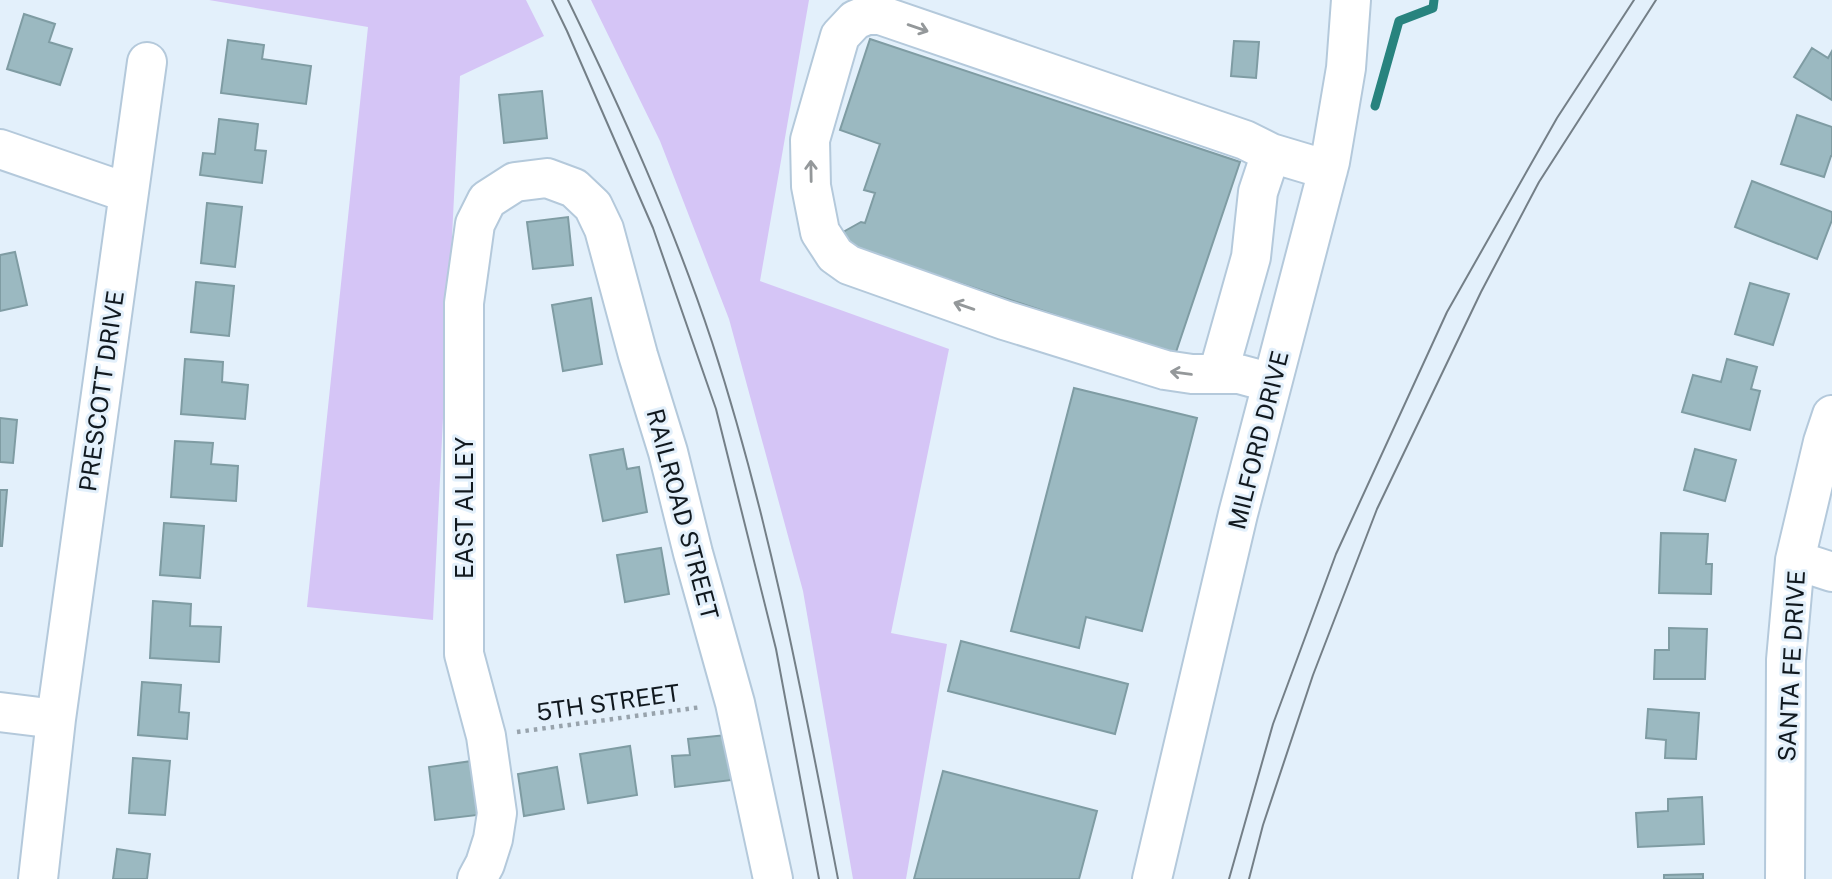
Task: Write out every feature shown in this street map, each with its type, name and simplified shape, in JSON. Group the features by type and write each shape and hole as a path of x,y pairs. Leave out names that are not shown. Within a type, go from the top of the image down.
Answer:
{"street":[{"name":"MILFORD DRIVE","path":"1152,879 1238,514 1328,170 1346,68 1351,0"},
{"path":"1272,383 1239,374 1192,374 1165,370 1004,320 849,265 835,255 820,232 811,186 810,140 840,36 855,20 867,15 880,15 1245,140 1271,153 1328,170"},
{"name":"PRESCOTT DRIVE","path":"38,879 56,719 147,62"},
{"path":"0,149 128,193"},
{"path":"1218,374 1251,257 1258,192 1271,153"},
{"name":"RAILROAD STREET","path":"547,178 574,188 593,206 604,229 668,452 692,552 734,703 773,879"},
{"name":"EAST ALLEY","path":"477,879 493,839 497,813 486,736 464,654 464,303 475,224 487,200 515,182 547,178"},
{"name":"SANTA FE DRIVE","path":"1785,879 1786,660 1796,560 1823,442 1832,415"},
{"path":"1796,560 1832,572"},
{"path":"0,712 56,719"}],"path":[{"name":"5TH STREET","path":"486,736 734,703"}],"shaded area":[{"path":"209,0 526,0 544,36 460,76 433,620 307,607 368,27"},
{"path":"591,0 809,0 760,281 949,349 891,633 947,644 906,879 853,879 803,591 729,319 660,141"}],"building":[{"path":"24,14 55,24 49,42 72,49 60,85 7,69"},
{"path":"870,39 1240,162 1175,355 852,247 843,232 861,222 865,223 875,193 864,190 880,144 840,130"},
{"path":"228,40 264,45 262,59 311,66 306,104 221,93"},
{"path":"1234,41 1259,42 1256,78 1231,76"},
{"path":"1812,48 1828,58 1832,51 1832,100 1794,77"},
{"path":"542,91 547,138 504,143 499,95"},
{"path":"1797,115 1832,127 1832,156 1824,177 1781,164"},
{"path":"219,119 258,124 255,150 266,151 262,183 200,175 203,153 215,154"},
{"path":"1752,181 1832,212 1832,220 1817,259 1735,227"},
{"path":"207,203 242,207 235,267 201,263"},
{"path":"568,217 573,265 533,269 527,222"},
{"path":"15,252 27,305 0,311 0,255"},
{"path":"196,282 234,286 229,336 191,332"},
{"path":"1750,283 1789,294 1773,345 1735,334"},
{"path":"591,298 602,364 563,371 552,305"},
{"path":"185,359 223,362 222,382 248,385 245,419 181,414"},
{"path":"1727,359 1757,367 1751,389 1760,391 1750,430 1682,412 1693,375 1721,382"},
{"path":"1074,388 1197,418 1142,631 1086,617 1079,648 1011,631"},
{"path":"0,418 17,420 13,463 0,462"},
{"path":"175,441 213,443 211,464 238,466 236,501 171,497"},
{"path":"623,449 627,469 639,467 647,512 603,521 590,455"},
{"path":"1695,449 1736,460 1725,501 1684,490"},
{"path":"0,490 7,490 2,546 0,546"},
{"path":"164,523 204,526 200,578 160,575"},
{"path":"1661,533 1708,534 1706,564 1712,564 1711,594 1659,593"},
{"path":"661,548 669,594 625,602 617,555"},
{"path":"153,601 191,604 190,626 221,627 219,662 150,658"},
{"path":"1669,628 1707,629 1705,679 1654,679 1655,650 1669,650"},
{"path":"961,641 1128,684 1115,734 948,691"},
{"path":"142,682 181,685 179,712 189,713 187,739 138,735"},
{"path":"1648,709 1699,713 1696,759 1665,758 1666,740 1646,738"},
{"path":"726,735 732,780 675,787 672,756 690,755 688,739"},
{"path":"630,746 637,795 588,803 580,754"},
{"path":"133,758 170,761 165,815 129,813"},
{"path":"479,760 486,814 435,820 429,767"},
{"path":"557,767 564,809 524,816 518,774"},
{"path":"943,771 1097,811 1079,879 914,879"},
{"path":"1702,797 1704,844 1638,847 1636,813 1668,811 1668,799"},
{"path":"117,849 150,854 147,879 113,879"},
{"path":"1703,874 1703,879 1664,879 1664,875"}],"waterway":[{"path":"1375,106 1399,21 1433,8 1434,0"}],"tram line":[{"path":"552,0 653,228 716,409 776,649 819,879"},
{"path":"568,0 664,211 712,342 768,541 812,743 838,879"},
{"path":"1229,879 1273,724 1336,554 1447,312 1557,118 1634,0"},
{"path":"1249,879 1263,825 1313,675 1377,509 1481,292 1539,182 1656,0"}]}
